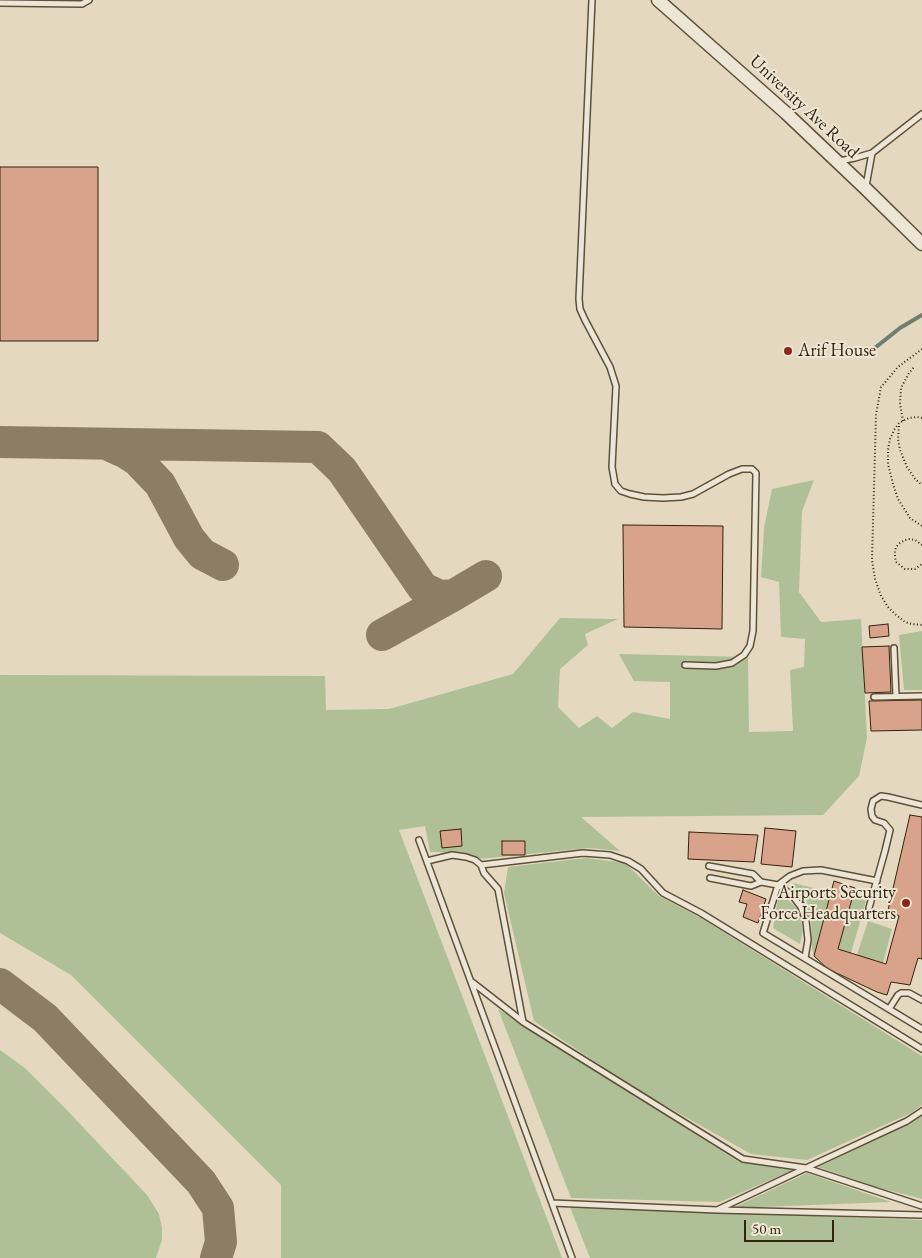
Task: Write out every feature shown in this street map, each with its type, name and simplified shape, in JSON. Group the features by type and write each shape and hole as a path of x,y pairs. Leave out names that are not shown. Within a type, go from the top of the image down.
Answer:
{"street":[{"name":"University Ave Road","path":"658,0 786,113 922,244"}],"lane":[{"path":"0,3 66,2 82,4 89,0"},
{"path":"592,0 579,299 580,309 610,366 616,386 612,467 616,484 621,491 630,494 663,498 693,494 742,469 752,469 756,473 753,631 750,646 744,655 732,663 716,666 685,665"},
{"path":"837,161 872,153 922,114"},
{"path":"865,188 872,153"},
{"path":"894,648 896,696"},
{"path":"874,697 922,696"},
{"path":"870,908 890,830 884,823 875,820 872,816 873,801 881,796 922,805"},
{"path":"419,840 572,1258"},
{"path":"481,865 583,853 610,855 628,861 641,869 662,893 701,913 922,1049"},
{"path":"427,861 452,855 466,856 481,865 484,873 498,889 522,1022"},
{"path":"709,866 753,874 761,882"},
{"path":"877,881 821,870 803,871 790,876 778,885 763,933 922,1029"},
{"path":"710,878 751,886 761,882 778,885 792,895 801,908 808,933 805,958"},
{"path":"471,981 522,1022 742,1158 806,1168 922,1206"},
{"path":"889,1009 901,993 909,993 922,1000"},
{"path":"717,1210 907,1121 922,1111"},
{"path":"552,1203 717,1210 922,1215"}],"path":[{"path":"922,349 898,367 882,387 880,393 876,415 872,560 874,579 888,607 905,622 922,625"},
{"path":"903,420 900,404 901,388 915,366"},
{"path":"922,418 917,417 903,420 899,423 890,439 888,450 888,464 898,499 910,518 922,526"},
{"path":"899,423 898,439 900,450 907,467 922,486"},
{"path":"921,542 910,539 900,542 894,552 894,557 896,562 904,569 915,569 922,564"}],"green space":[{"path":"814,480 802,511 799,592 821,622 861,619 867,738 859,776 823,815 581,817 620,851 589,848 479,859 430,852 425,826 399,830 562,1258 281,1258 281,1185 71,975 0,933 0,675 325,676 326,710 389,709 513,674 560,618 618,619 585,634 588,645 560,669 558,707 579,728 597,716 612,728 633,712 670,719 670,682 634,681 619,654 748,657 749,732 793,731 790,670 804,667 805,639 781,637 779,582 761,577 764,528 772,489"},
{"path":"922,631 922,690 904,690 899,635"},
{"path":"586,858 625,863 659,896 701,918 922,1056 922,1105 911,1113 807,1160 751,1154 636,1089 534,1021 504,893 508,867"},
{"path":"793,883 831,892 814,956 811,921"},
{"path":"853,896 866,901 851,953 838,949"},
{"path":"778,898 787,899 799,910 803,930 800,944 773,928"},
{"path":"868,921 892,929 883,963 857,955"},
{"path":"498,1009 739,1162 793,1170 720,1202 571,1198"},
{"path":"0,1050 25,1068 147,1195 159,1214 162,1228 162,1240 156,1258 0,1258"},
{"path":"922,1115 922,1199 876,1187 818,1167 910,1124"},
{"path":"807,1173 891,1202 733,1208"},
{"path":"570,1207 922,1220 922,1258 590,1258"}],"building":[{"path":"0,167 98,167 98,341 0,341"},
{"path":"623,525 723,526 722,629 624,627"},
{"path":"888,624 889,636 870,638 869,626"},
{"path":"889,646 891,692 865,693 862,647"},
{"path":"922,700 922,730 871,731 869,701"},
{"name":"Airports Security Force Headquarters","path":"910,815 922,817 922,959 918,958 910,985 891,982 887,995 828,969 814,956 834,881 855,888 838,949 886,964 899,916 888,910"},
{"path":"765,828 796,831 792,867 761,864"},
{"path":"461,829 462,846 442,848 440,831"},
{"path":"689,832 758,835 754,862 688,859"},
{"path":"502,841 525,841 525,855 502,855"},
{"path":"743,890 766,899 758,923 743,917 747,904 739,902"}],"waterway":[{"path":"866,355 900,328 922,315"}],"taxiway":[{"path":"0,442 318,447 342,470 423,588 440,596 454,595 486,576"},
{"path":"106,444 137,460 160,484 189,538 202,554 223,565"},
{"path":"382,635 454,595"},
{"path":"0,984 45,1018 201,1182 218,1208 221,1242 216,1258"}],"place":[{"name":"Arif House","path":"788,351"},
{"name":"Airports Security Force Headquarters","path":"906,903"}]}
